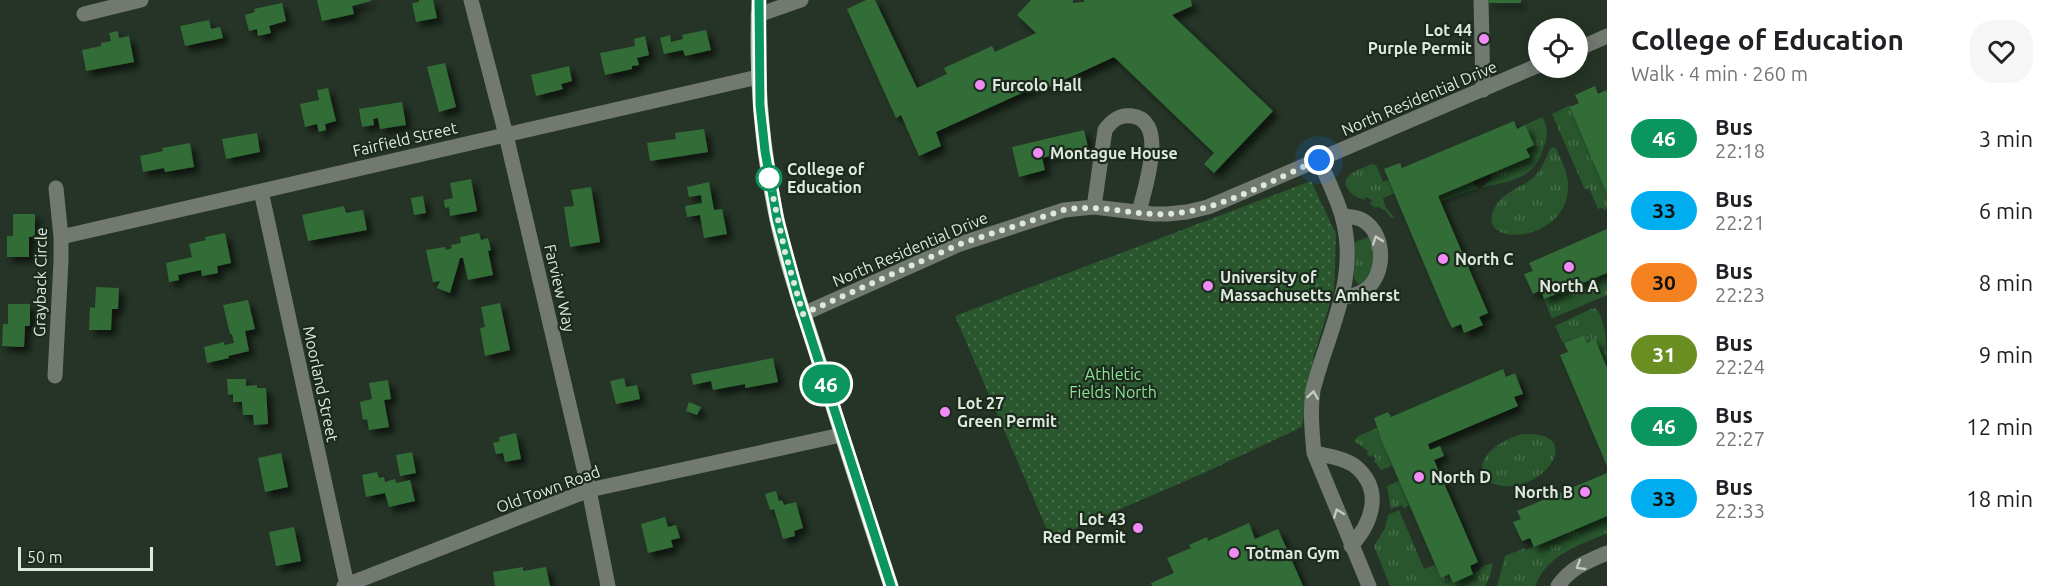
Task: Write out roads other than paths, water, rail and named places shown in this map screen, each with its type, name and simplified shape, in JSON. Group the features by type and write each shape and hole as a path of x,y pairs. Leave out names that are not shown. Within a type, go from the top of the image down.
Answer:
{"main road":[{"path":"758,7 758,77 762,130 773,200 803,314 891,586"}],"street":[{"path":"84,14 141,0"},
{"name":"Farview Way","path":"471,0 506,135 590,490 608,586"},
{"path":"758,7 801,0"},
{"path":"1481,0 1483,90"},
{"path":"1588,45 1607,36"},
{"name":"North Residential Drive","path":"803,314 960,244 1064,210 1095,207 1153,214 1187,212 1208,207 1528,71"},
{"name":"Fairfield Street","path":"61,237 758,77"},
{"path":"1095,207 1105,130 1110,122 1118,118 1127,115 1136,116 1145,122 1150,130 1152,141 1152,154 1138,212"},
{"path":"1319,160 1342,216 1348,253 1343,297 1313,390 1311,425 1314,453 1369,586"},
{"name":"Grayback Circle","path":"55,376 61,237 56,188"},
{"name":"Moorland Street","path":"261,191 346,585"},
{"path":"1342,216 1356,217 1370,225 1378,239 1380,249 1378,270 1373,282 1358,295 1343,297"},
{"name":"Old Town Road","path":"346,585 590,490 841,435"},
{"path":"1314,453 1340,459 1355,466 1370,487 1372,513 1360,536 1351,546"},
{"path":"1558,586 1564,577 1577,567 1607,553"}],"place":[{"name":"Lot 44 Purple Permit","path":"1484,39"},
{"name":"Furcolo Hall","path":"980,85"},
{"name":"Montague House","path":"1038,153"},
{"name":"College of Education","path":"769,178"},
{"name":"North C","path":"1443,259"},
{"name":"North A","path":"1569,267"},
{"name":"University of Massachusetts Amherst","path":"1208,286"},
{"name":"Lot 27 Green Permit","path":"945,412"},
{"name":"North D","path":"1419,477"},
{"name":"North B","path":"1585,492"},
{"name":"Lot 43 Red Permit","path":"1138,528"},
{"name":"Totman Gym","path":"1234,553"}],"park label":[{"name":"Athletic Fields North","path":"1113,383"}]}
